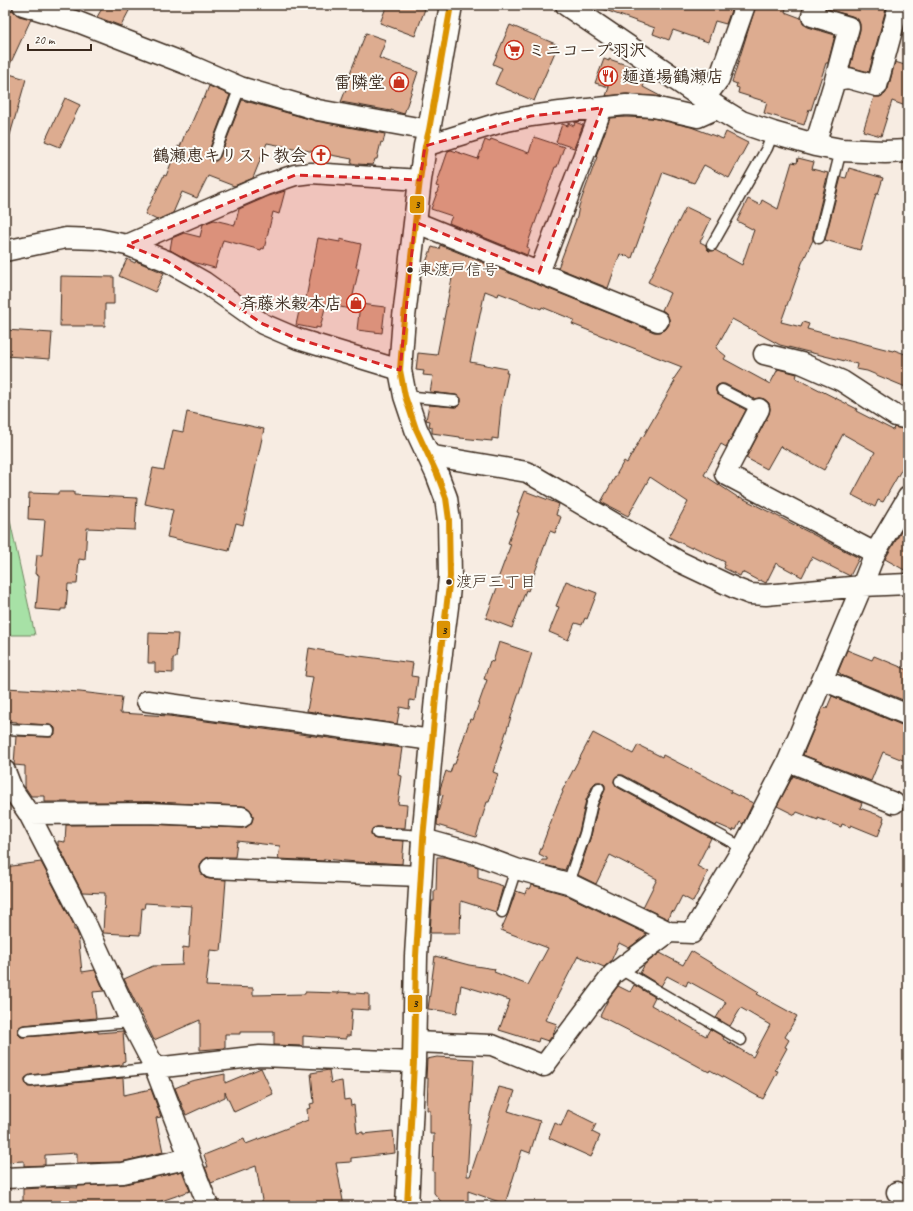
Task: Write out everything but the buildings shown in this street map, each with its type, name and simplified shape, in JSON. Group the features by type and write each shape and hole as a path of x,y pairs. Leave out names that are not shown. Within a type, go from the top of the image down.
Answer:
{"street":[{"path":"23,5 78,22 194,67 240,87 318,110 427,138 531,116 626,105 654,107 698,117 711,103 745,5"},
{"path":"407,1206 414,1052 416,956 423,837 438,676 450,577 449,520 446,498 416,429 405,396 400,370 404,317 420,180 451,5"},
{"path":"567,5 741,122 773,134 841,150 885,152 908,151"},
{"path":"815,145 835,80 849,27 812,16 816,5"},
{"path":"835,80 848,78 877,86 899,5"},
{"path":"539,273 602,108"},
{"path":"127,245 265,185 295,175 311,173 420,180"},
{"path":"415,222 658,321"},
{"path":"8,248 66,238 98,239 127,245 167,261 204,282 263,324 298,339 400,370"},
{"path":"764,354 802,363 842,381 896,416 908,419"},
{"path":"759,410 726,474 875,553"},
{"path":"428,455 527,472 680,562 750,594 766,595 862,586 908,584"},
{"path":"423,837 516,869 568,882 669,932 692,933 743,848 788,761 875,553 908,497"},
{"path":"822,680 908,715"},
{"path":"147,701 432,740"},
{"path":"788,761 894,803"},
{"path":"5,771 12,789 29,814 86,924 131,1022 155,1068 208,1206"},
{"path":"29,814 148,813 242,817"},
{"path":"211,868 421,876"},
{"path":"155,1068 260,1056 414,1052 492,1045 544,1066 613,974 669,932"},
{"path":"5,1178 123,1173 190,1158"}],"lane":[{"path":"214,155 240,87"},
{"path":"712,245 767,148 773,134"},
{"path":"819,238 841,150"},
{"path":"722,390 759,410"},
{"path":"405,396 455,401"},
{"path":"5,729 50,731"},
{"path":"620,781 743,848"},
{"path":"568,882 585,834 592,803 599,788"},
{"path":"377,833 423,837"},
{"path":"502,912 516,869"},
{"path":"620,969 741,1040"},
{"path":"24,1031 131,1022"},
{"path":"31,1081 155,1068"}],"highlighted area":[{"path":"602,108 539,273 415,222 400,370 298,339 263,324 167,261 127,245 295,175 420,180 425,146 531,116"}],"green space":[{"path":"5,498 35,635 5,635"}],"transit line":[{"name":"3","path":"407,1206 414,1062 416,956 423,839 438,676 450,577 449,520 446,498 437,474 416,429 405,396 400,370 404,317 420,180 451,5"}],"place":[{"name":"ミニコープ羽沢","path":"514,50"},
{"name":"麺道場鶴瀬店","path":"608,76"},
{"name":"雷隣堂","path":"399,82"},
{"name":"鶴瀬恵キリスト教会","path":"321,155"},
{"name":"東渡戸信号","path":"410,270"},
{"name":"斉藤米穀本店","path":"356,303"},
{"name":"渡戸三丁目","path":"449,582"}]}
